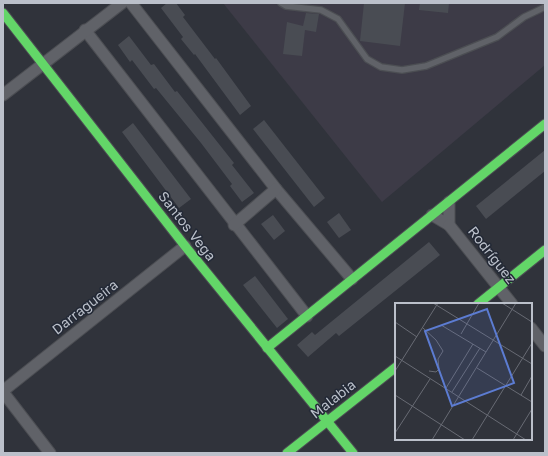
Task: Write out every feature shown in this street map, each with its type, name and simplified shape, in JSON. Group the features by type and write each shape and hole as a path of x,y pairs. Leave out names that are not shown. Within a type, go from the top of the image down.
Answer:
{"street":[{"path":"3,95 85,30 122,3"},
{"path":"130,3 276,189 352,279"},
{"name":"Santos Vega","path":"3,13 42,65 185,246 353,453"},
{"path":"85,30 234,224 307,316"},
{"path":"267,348 545,124"},
{"path":"234,224 276,189"},
{"path":"449,202 449,225"},
{"path":"432,215 449,225"},
{"name":"Rodríguez","path":"449,225 511,303"},
{"name":"Darragueira","path":"3,391 185,246"},
{"path":"479,303 545,250"},
{"path":"532,329 545,346"},
{"name":"Malabia","path":"287,453 395,368"},
{"path":"3,391 50,453"}],"lane":[{"path":"281,3 286,6 321,10 338,19 367,59 381,67 402,70 426,66 497,37 524,17 545,7"}],"shaded area":[{"path":"223,3 545,3 545,65 382,202"}],"building":[{"path":"167,3 176,3 185,15 183,17 215,59 216,58 251,106 240,115 195,54 194,55 181,39 183,37 161,8"},
{"path":"364,3 405,3 400,46 360,41"},
{"path":"420,3 449,3 448,13 419,10"},
{"path":"306,13 319,14 316,32 305,30 302,56 283,54 287,22 303,26"},
{"path":"129,36 151,65 154,64 175,92 177,91 234,163 232,165 254,193 242,202 230,186 232,184 201,143 156,88 154,89 132,60 130,62 118,45"},
{"path":"264,120 325,198 314,207 253,129"},
{"path":"133,123 191,199 179,208 122,132"},
{"path":"545,150 545,171 486,219 476,206"},
{"path":"339,213 351,230 339,238 327,222"},
{"path":"273,215 285,231 274,240 261,224"},
{"path":"429,242 440,255 339,336 336,333 308,357 297,345 312,332 315,335"},
{"path":"255,276 288,319 277,328 243,285"}],"traffic: fast":[{"path":"3,13 185,246 353,453"},
{"path":"267,348 545,124"},
{"path":"479,303 545,250"},
{"path":"287,453 395,368"}]}
